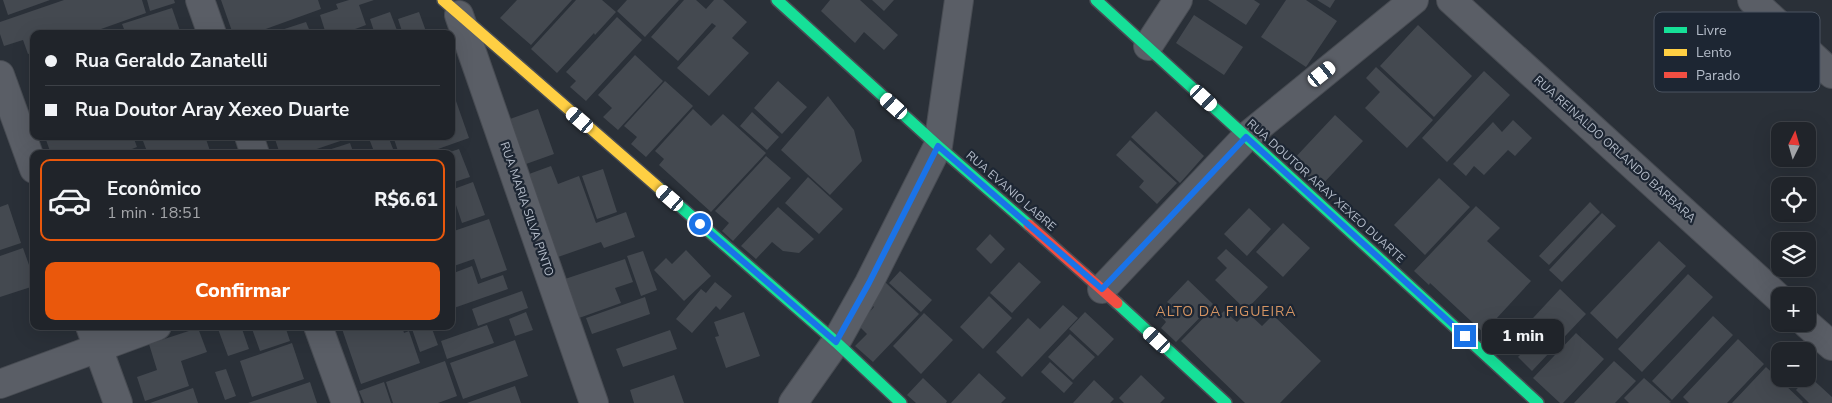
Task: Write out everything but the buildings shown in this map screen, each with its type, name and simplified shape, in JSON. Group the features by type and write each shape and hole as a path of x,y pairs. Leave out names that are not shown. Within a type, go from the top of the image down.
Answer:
{"street":[{"path":"200,0 211,30"},
{"name":"RUA EVANIO LABRE","path":"777,0 938,146 1102,289 1226,403"},
{"path":"793,403 836,342 869,283 938,146 959,0"},
{"name":"RUA DOUTOR ARAY XEXEO DUARTE","path":"1096,0 1538,403"},
{"path":"1148,46 1178,0"},
{"path":"1102,289 1246,137 1414,0"},
{"name":"RUA REINALDO ORLANDO BARBARA","path":"1450,0 1771,291"},
{"path":"1756,2 1767,12"},
{"path":"451,8 836,342 901,403"},
{"name":"RUA MARIA SILVA PINTO","path":"451,8 594,403"},
{"path":"1820,63 1832,74"},
{"path":"0,75 30,158"},
{"path":"0,384 94,337 134,330"},
{"path":"319,330 346,403"},
{"path":"1816,332 1832,346"},
{"path":"94,337 118,403"}],"traffic: fast":[{"path":"777,0 938,146 1029,225"},
{"path":"1096,0 1538,403"},
{"path":"659,188 836,342 901,403"},
{"path":"1117,303 1226,403"}],"traffic: slow":[{"path":"443,0 659,188"}],"traffic: jam":[{"path":"1029,225 1117,303"}],"district":[{"name":"ALTO DA FIGUEIRA","path":"1226,311"}],"route":[{"path":"700,224 836,342 869,283 938,146 1102,289 1246,137 1465,336"}]}
